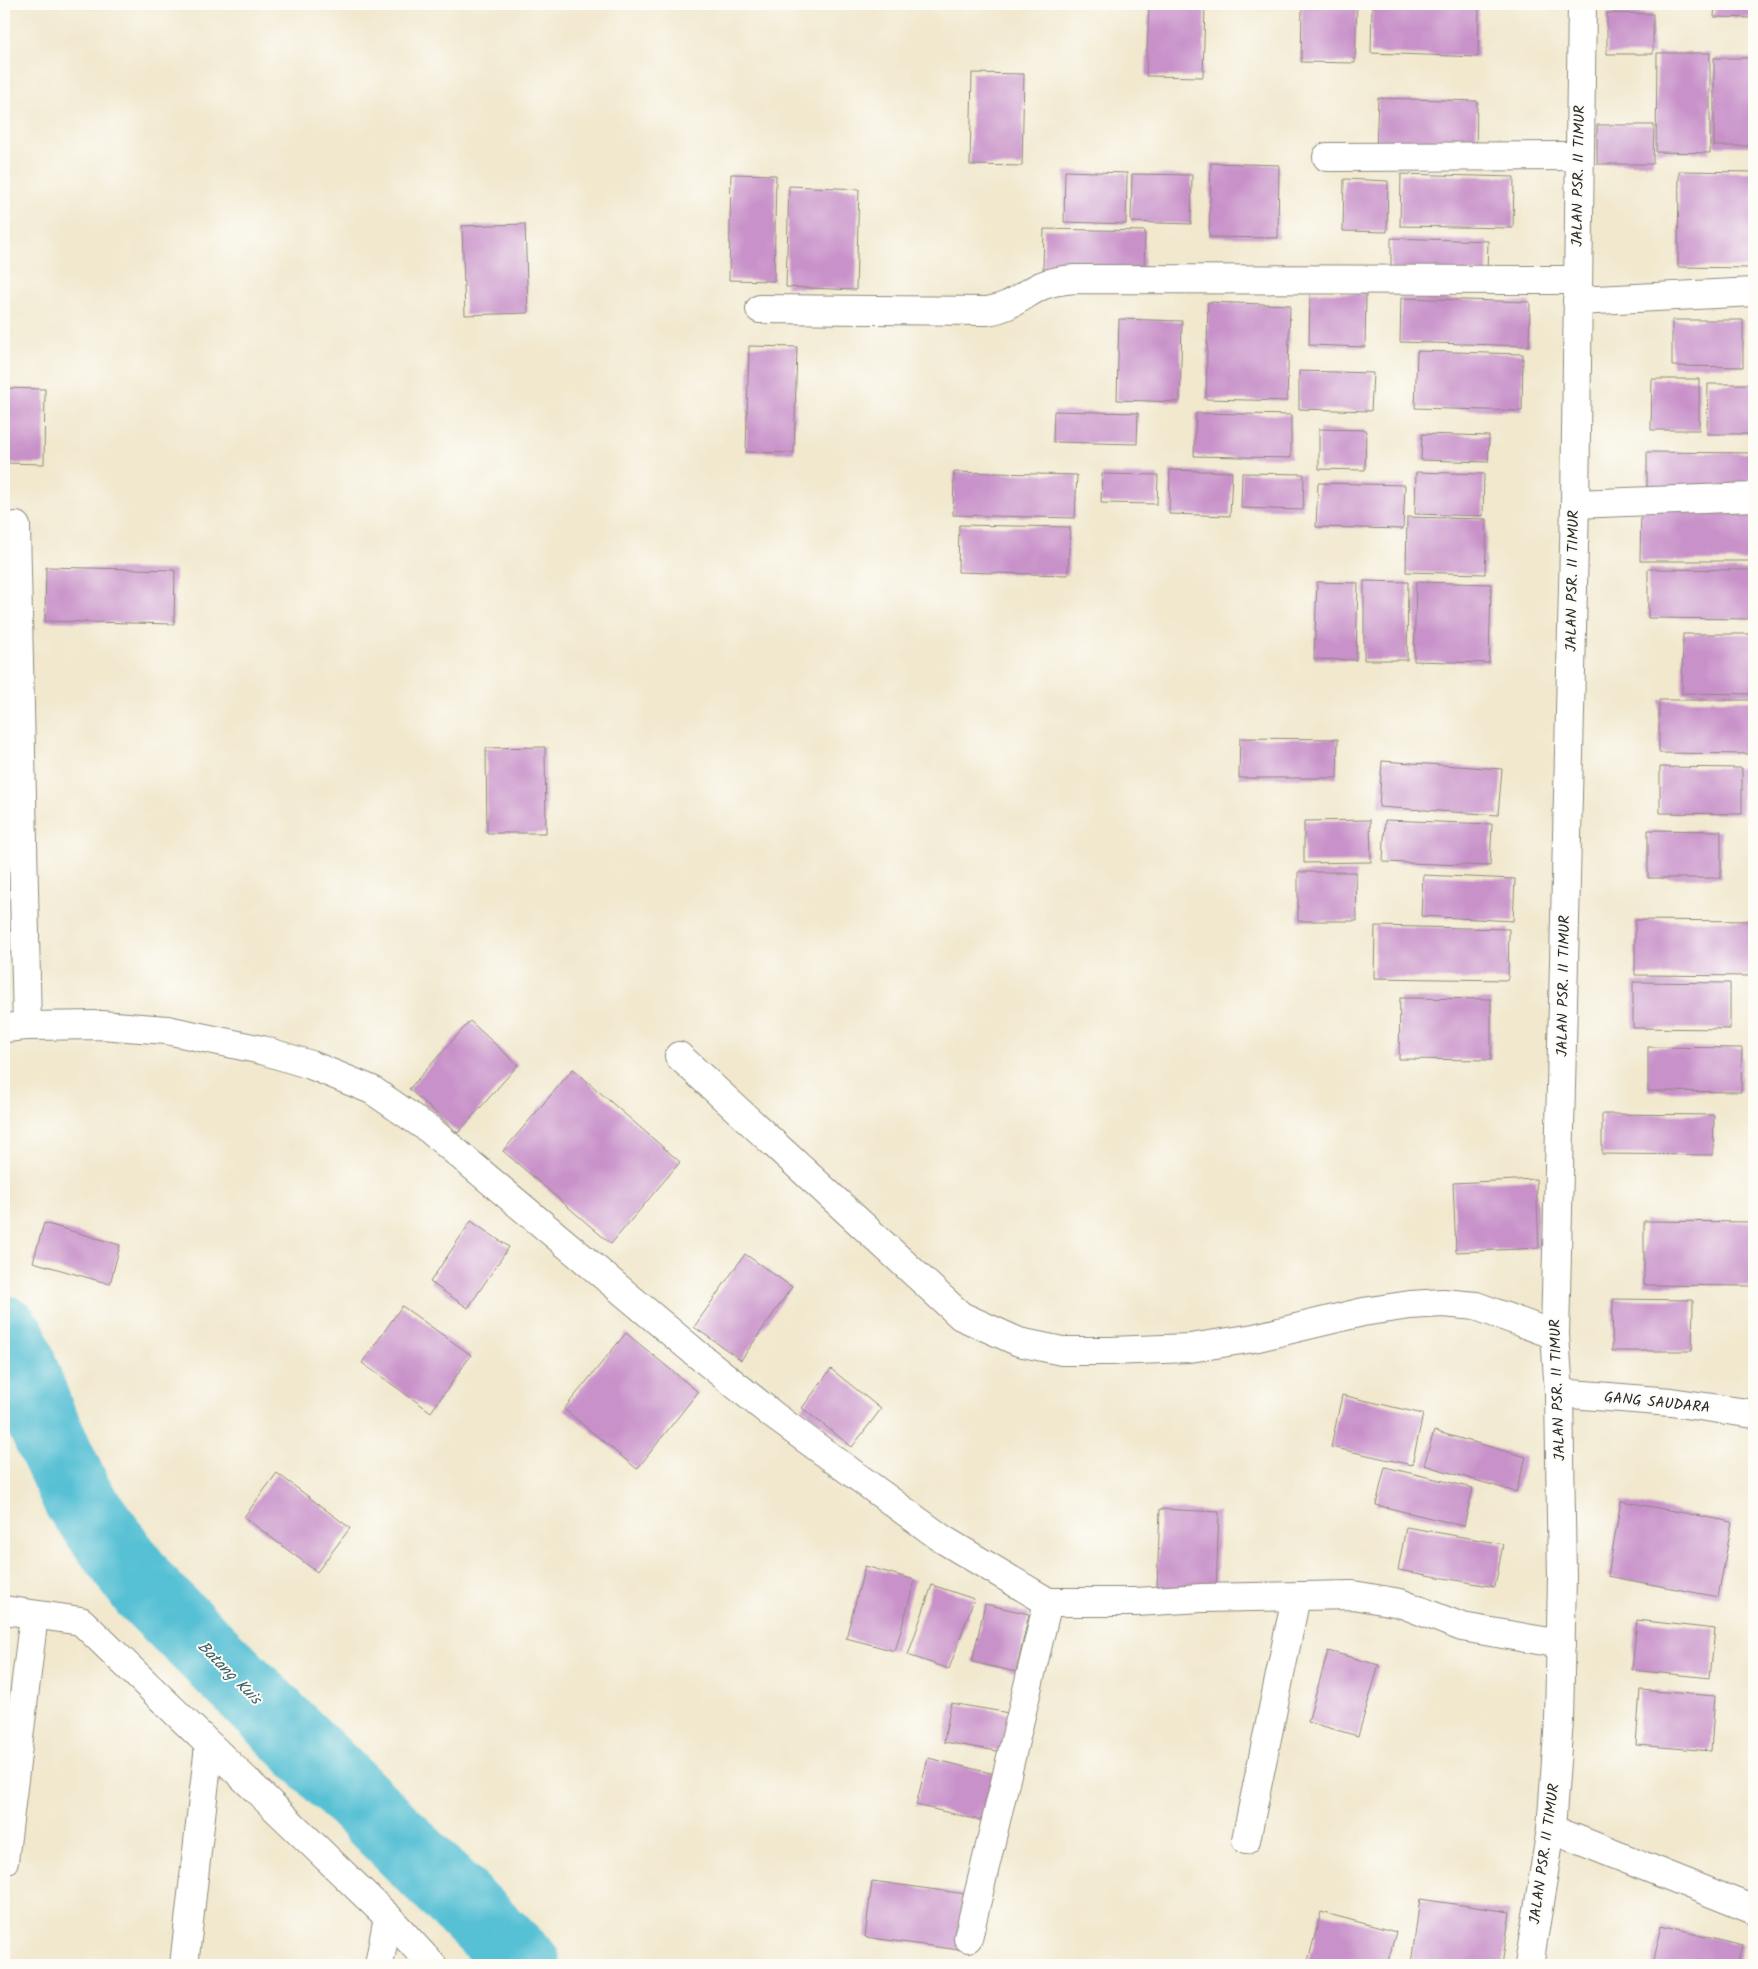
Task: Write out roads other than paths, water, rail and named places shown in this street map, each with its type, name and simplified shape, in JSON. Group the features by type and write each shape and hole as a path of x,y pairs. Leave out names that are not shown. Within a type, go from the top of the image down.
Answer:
{"street":[{"name":"JALAN PSR. II TIMUR","path":"1529,1965 1552,1829 1559,1720 1562,1578 1559,1393 1555,1335 1575,504 1582,4"},
{"path":"1327,158 1579,156"},
{"path":"760,309 987,311 1004,308 1042,286 1055,281 1076,279 1754,292"},
{"path":"1575,504 1754,498"},
{"path":"16,526 15,1027 101,1024 167,1030 262,1050 312,1065 372,1090 430,1130 697,1354 773,1415 944,1540 1048,1602 1136,1602 1202,1598 1354,1595 1400,1603 1462,1628 1561,1644"},
{"path":"679,1056 961,1316 1019,1342 1062,1350 1110,1351 1190,1348 1254,1338 1363,1312 1410,1305 1444,1303 1476,1306 1555,1335"},
{"name":"GANG SAUDARA","path":"1559,1393 1671,1402 1754,1414"},
{"path":"1246,1840 1296,1597"},
{"path":"968,1938 1048,1602"},
{"path":"4,1610 81,1621 388,1917 432,1965"},
{"path":"4,1850 34,1615"},
{"path":"184,1965 209,1746"},
{"path":"1552,1829 1754,1910"},
{"path":"379,1965 388,1917"}],"waterway":[{"name":"Batang Kuis","path":"4,1331 12,1342 40,1417 78,1498 145,1590 525,1965"}]}
